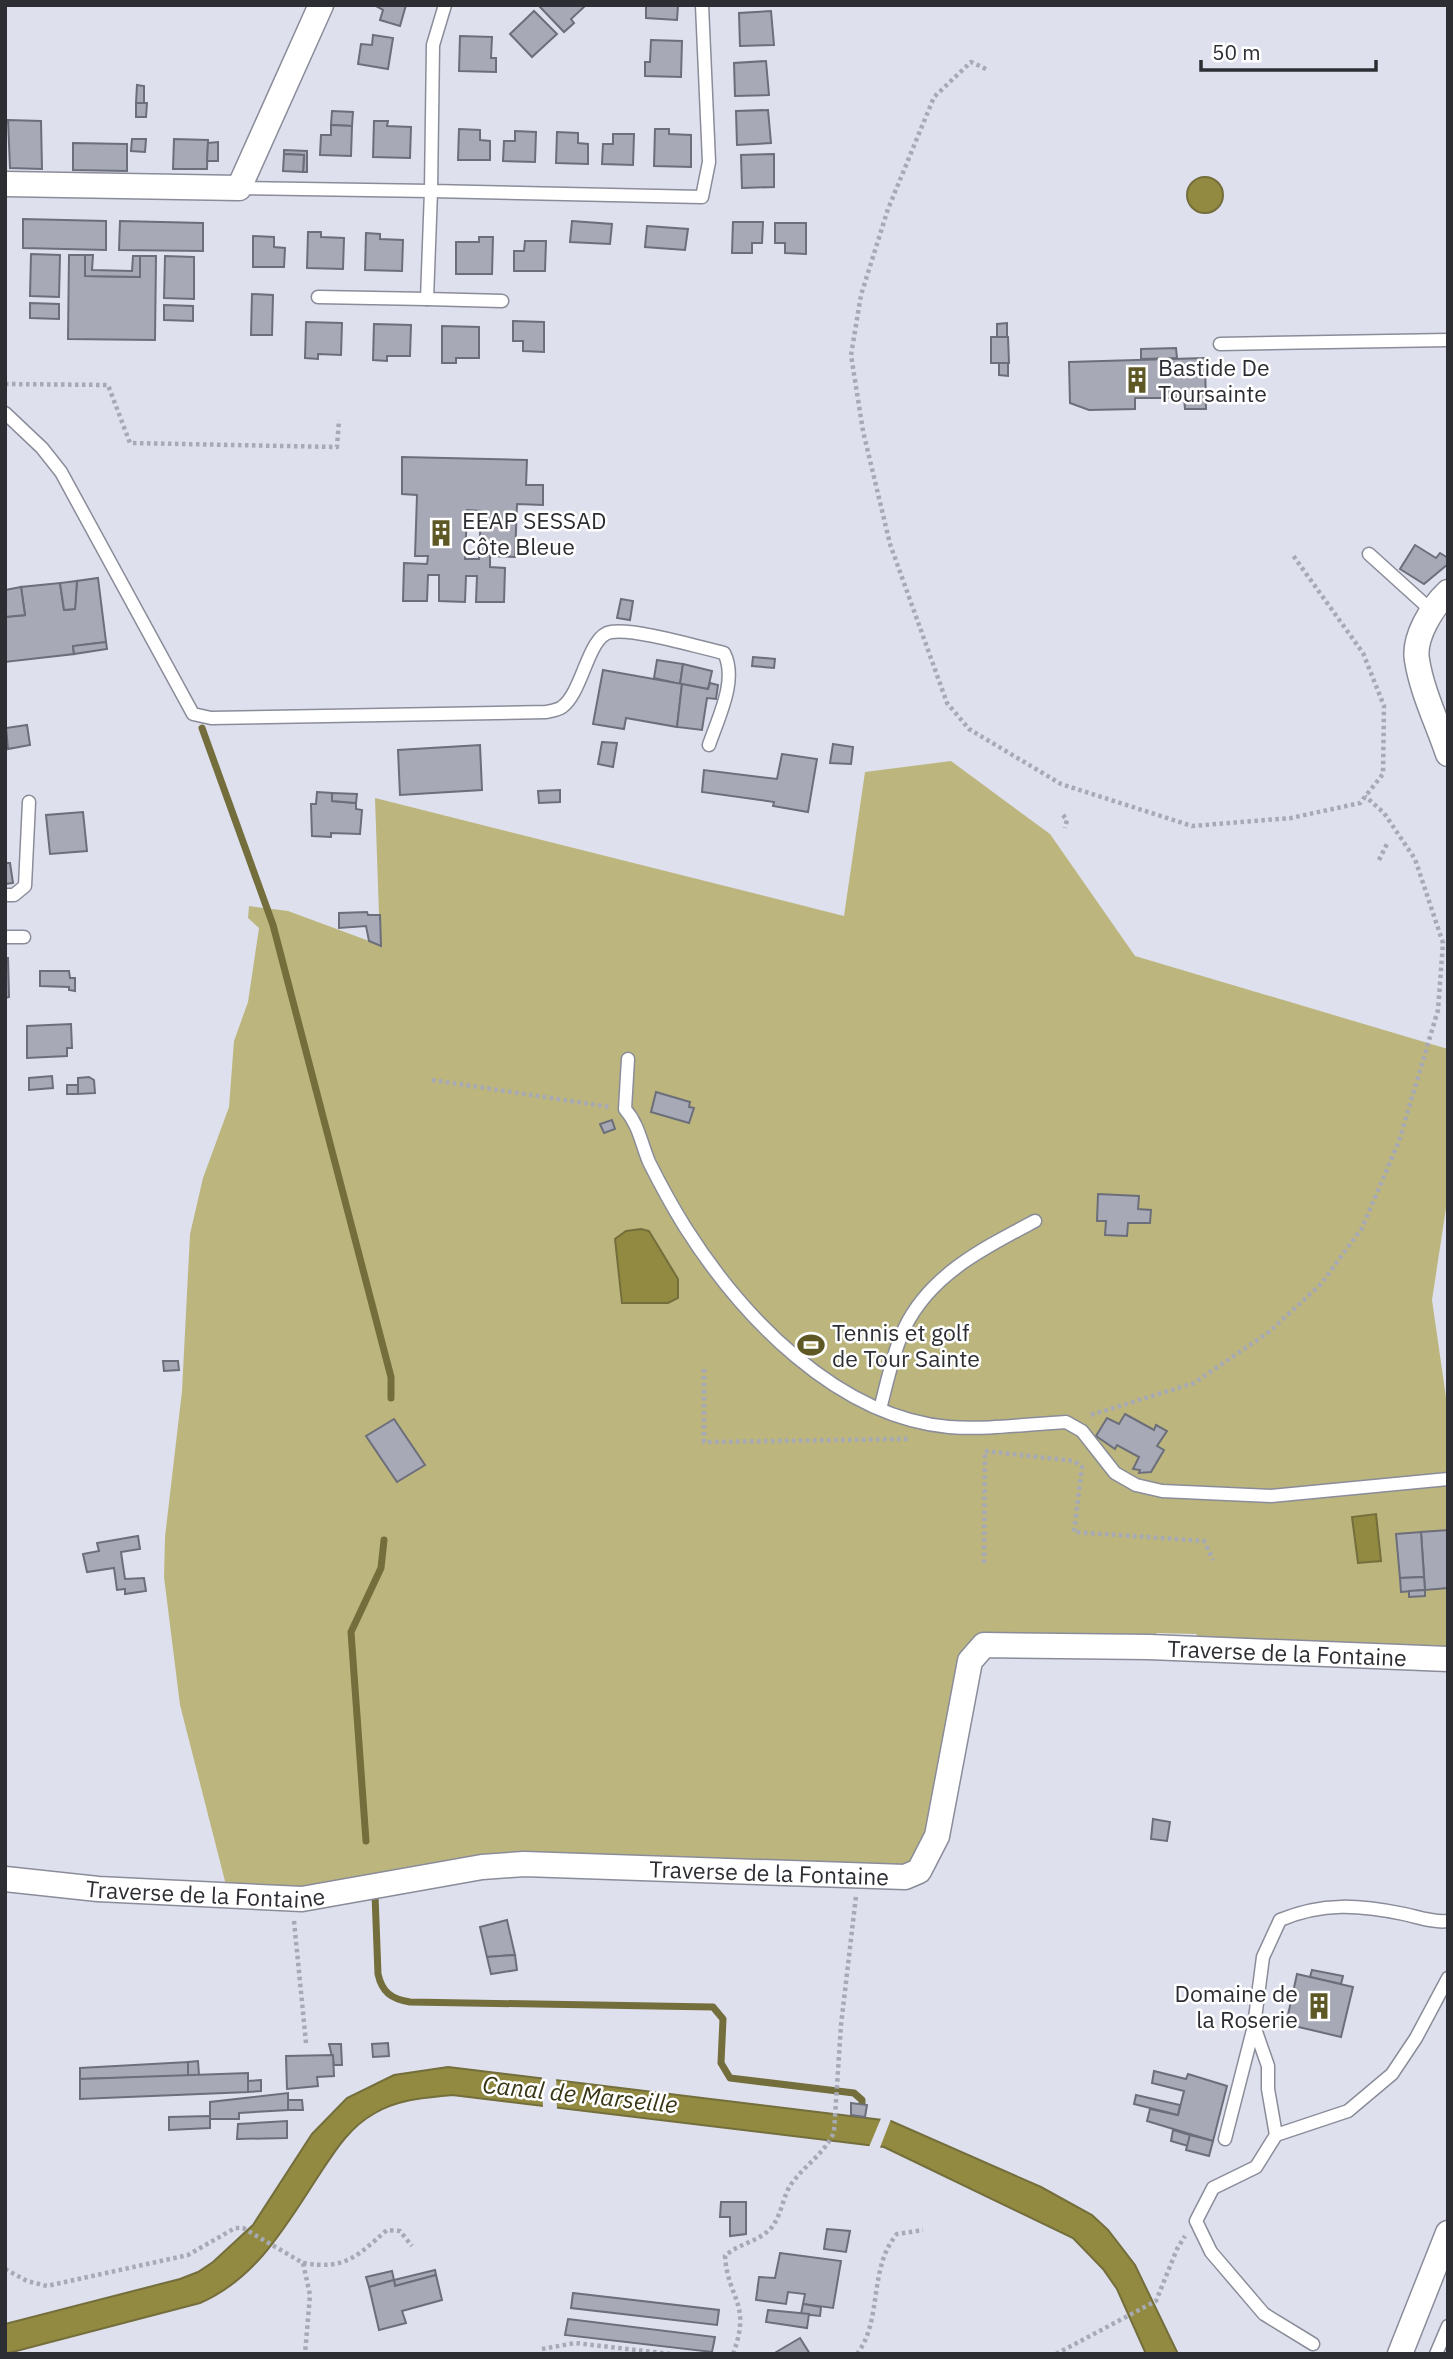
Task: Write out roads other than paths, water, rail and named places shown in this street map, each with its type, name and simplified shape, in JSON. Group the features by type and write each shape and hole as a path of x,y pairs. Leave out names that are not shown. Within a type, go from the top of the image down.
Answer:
{"street":[{"path":"5,184 239,188 321,5"},
{"path":"1440,601 1421,633 1416,658 1448,754"},
{"name":"Traverse de la Fontaine","path":"5,1879 99,1889 292,1899 482,1867 524,1864 905,1877 919,1871 937,1836 970,1661 984,1645 1163,1647 1448,1659"},
{"path":"1400,2354 1448,2233"}],"lane":[{"path":"427,299 433,45 445,5"},
{"path":"239,188 702,197 709,162 702,5"},
{"path":"318,297 502,301"},
{"path":"1220,344 1448,340"},
{"path":"5,414 42,448 61,472 193,714 211,718 546,712 562,707 579,684 598,638 610,631 653,636 724,653 729,664 725,699 709,745"},
{"path":"1369,554 1404,589 1440,601"},
{"path":"5,895 14,895 25,886 29,802"},
{"path":"5,936 24,937"},
{"path":"628,1059 625,1110 635,1121 648,1159 687,1230 749,1310 790,1352 860,1402 901,1418 948,1427 1066,1422 1082,1431 1115,1473 1136,1485 1162,1491 1271,1496 1448,1479"},
{"path":"880,1409 903,1329 922,1297 955,1267 1035,1221"},
{"path":"1225,2138 1254,2026 1263,1957 1280,1920 1301,1911 1335,1905 1366,1906 1448,1921"},
{"path":"1313,2344 1264,2314 1211,2252 1196,2221 1213,2188 1256,2166 1276,2135 1348,2110 1392,2074 1416,2038 1448,1978"},
{"path":"1254,2026 1268,2066 1268,2089 1276,2135"},
{"path":"1436,2354 1448,2326"}],"water":[{"path":"1205,177 1218,182 1223,195 1218,208 1205,213 1192,208 1187,195 1192,182"},
{"path":"626,1231 649,1231 678,1279 678,1298 668,1303 622,1303 615,1239"},
{"path":"1376,1514 1381,1561 1358,1563 1352,1517"},
{"name":"Canal de Marseille","path":"448,2067 891,2121 1041,2187 1092,2215 1108,2230 1135,2265 1178,2354 1146,2354 1117,2289 1103,2269 1073,2238 884,2147 452,2095 393,2105 358,2125 338,2147 270,2247 239,2279 220,2292 200,2303 5,2354 5,2324 198,2272 213,2262 253,2225 312,2134 347,2098 394,2075"}],"waterway":[{"path":"202,728 273,925 391,1377 391,1398"},
{"path":"366,1841 351,1632 381,1568 384,1540"},
{"path":"375,1895 378,1974 388,1994 398,1999 410,2002 713,2007 723,2019 721,2063 730,2078 854,2093 862,2100 862,2113"}],"place":[{"name":"Bastide De Toursainte","path":"1137,380"},
{"name":"EEAP SESSAD Côte Bleue","path":"441,533"},
{"name":"Tennis et golf de Tour Sainte","path":"811,1345"},
{"name":"Domaine de la Roserie","path":"1319,2006"}]}
